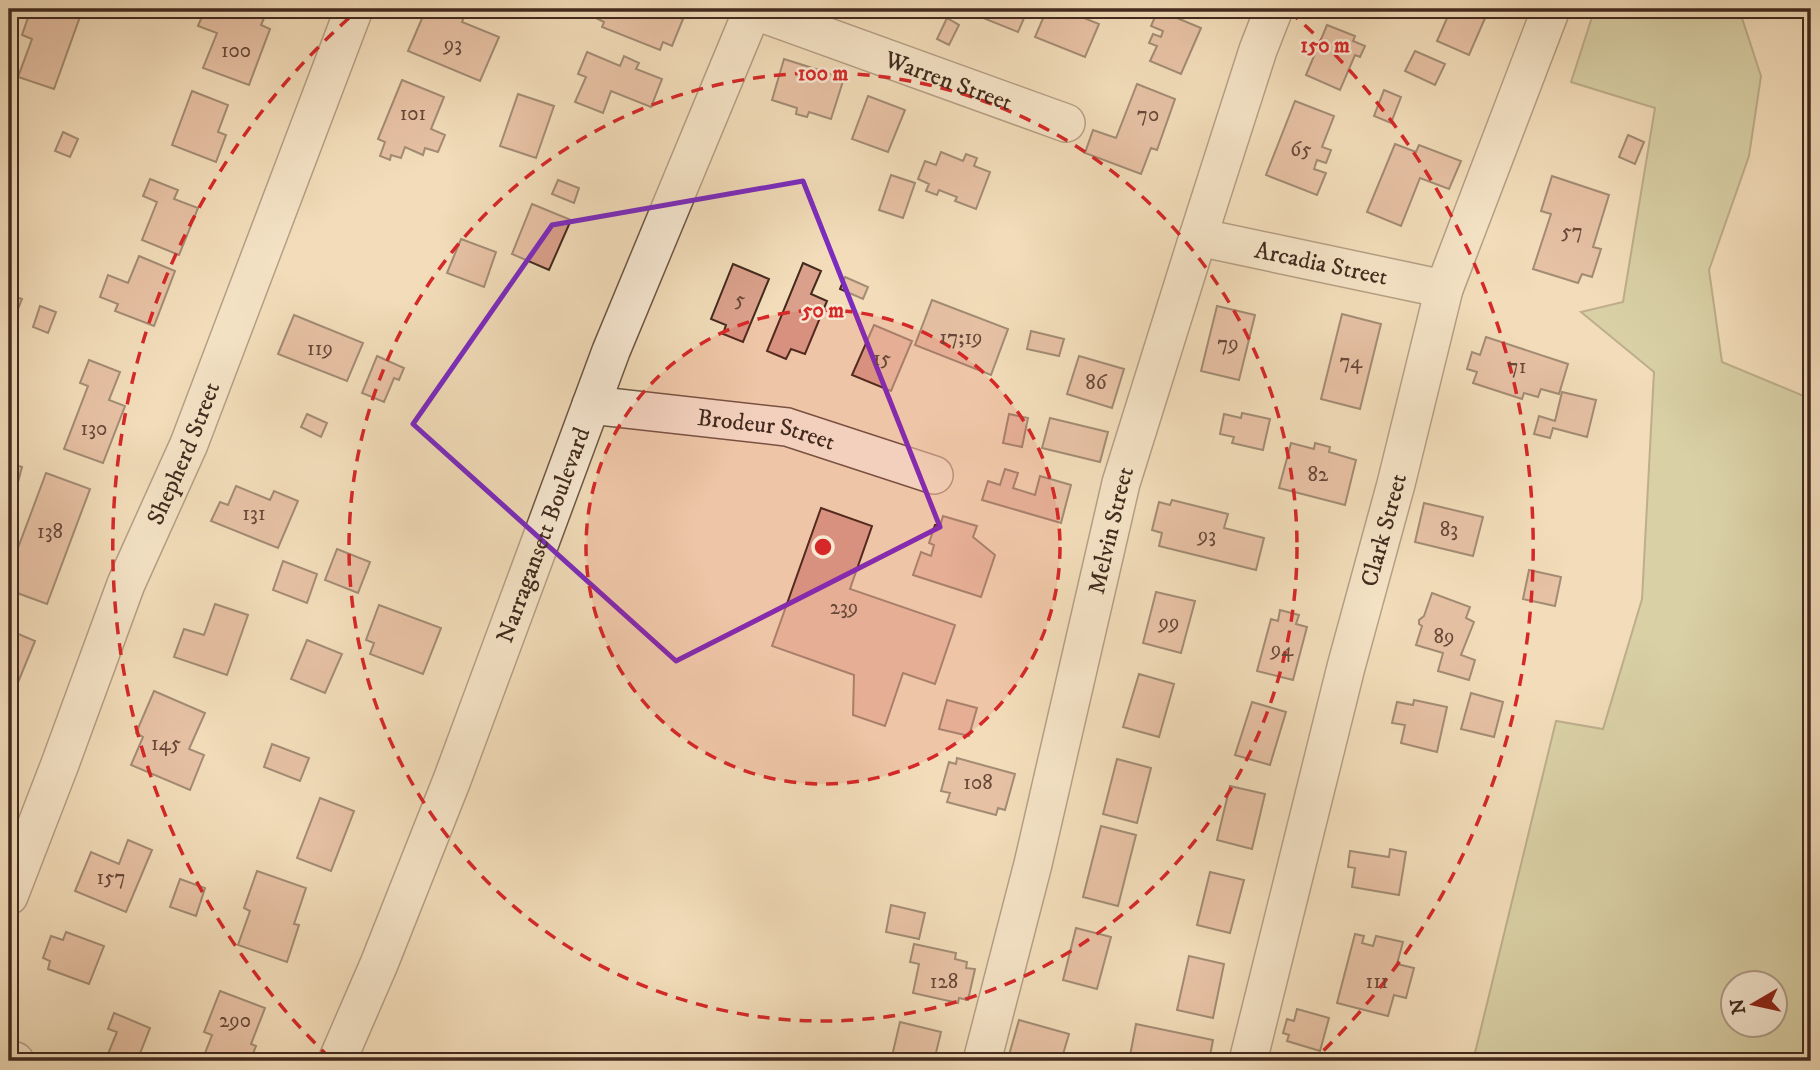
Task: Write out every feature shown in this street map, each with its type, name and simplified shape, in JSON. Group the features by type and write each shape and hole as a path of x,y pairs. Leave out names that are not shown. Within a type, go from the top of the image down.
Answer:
{"street":[{"name":"Shepherd Street","path":"9,896 125,584 189,444 354,9"},
{"name":"Warren Street","path":"753,9 1066,123"},
{"name":"Narragansett Boulevard","path":"337,1061 379,964 448,789 611,352 753,9"},
{"name":"Melvin Street","path":"982,1061 1033,864 1121,483 1258,50 1274,9"},
{"name":"Clark Street","path":"1248,1061 1444,289 1551,9"},
{"name":"Arcadia Street","path":"1198,237 1444,289"},
{"name":"Brodeur Street","path":"592,405 787,427 934,475"},
{"path":"9,1059 15,1061"}],"highlighted area":[{"path":"803,181 940,527 676,661 413,424 552,225"}],"green space":[{"path":"1652,9 1743,9 1741,15 1761,76 1749,156 1709,270 1722,362 1811,399 1811,1061 1473,1061 1556,721 1603,729 1642,599 1654,372 1581,312 1623,302 1655,108 1571,82 1593,14"}],"building":[{"path":"31,9 82,11 54,89 18,77 32,39 22,35"},
{"path":"205,9 227,16 229,9 268,9 261,25 270,29 249,85 203,68 217,33 198,26"},
{"path":"426,9 467,9 462,22 499,37 480,81 408,51"},
{"path":"598,9 675,9 672,15 683,19 672,46 663,42 660,50 602,27 604,22 594,17"},
{"path":"961,9 1028,9 1018,32"},
{"path":"1047,9 1062,9 1099,24 1085,57 1035,37"},
{"path":"1451,9 1489,9 1469,55 1437,41"},
{"path":"1158,10 1201,28 1181,74 1150,61 1157,46 1149,43 1153,34 1161,37 1163,31 1151,26"},
{"path":"947,18 959,25 949,45 937,39"},
{"path":"1327,25 1355,36 1353,41 1365,46 1360,57 1355,55 1340,90 1306,75"},
{"path":"1415,51 1445,64 1435,85 1405,71"},
{"path":"587,52 620,66 624,56 639,63 636,69 662,79 651,107 611,91 603,113 575,102 586,77 578,74"},
{"path":"784,59 844,78 831,119 809,112 807,117 796,114 797,108 772,100"},
{"path":"402,80 444,97 431,129 445,135 438,152 425,148 423,155 405,147 401,158 391,155 390,160 380,156 385,142 378,139"},
{"path":"1137,84 1175,99 1157,150 1151,148 1141,174 1085,153 1093,130 1116,138"},
{"path":"1384,90 1401,97 1391,123 1374,116"},
{"path":"192,91 228,105 218,132 226,135 216,162 172,145"},
{"path":"518,94 554,106 536,158 500,146"},
{"path":"868,96 905,110 888,152 852,139"},
{"path":"1295,101 1334,116 1322,147 1331,150 1326,163 1317,160 1314,169 1326,173 1317,195 1266,175"},
{"path":"63,132 78,139 70,157 55,151"},
{"path":"1628,135 1644,142 1635,164 1619,157"},
{"path":"1395,144 1416,152 1419,145 1461,161 1449,189 1420,178 1401,226 1367,212"},
{"path":"941,152 963,161 966,154 977,158 974,166 990,172 976,209 955,201 957,197 939,190 937,195 926,191 929,184 918,179 925,161 936,165"},
{"path":"891,175 915,183 903,218 879,210"},
{"path":"1552,176 1609,195 1593,247 1601,249 1592,277 1582,274 1578,283 1533,269 1551,214 1541,211"},
{"path":"150,179 178,190 174,199 198,208 179,255 142,240 157,202 143,196"},
{"path":"558,180 579,188 574,203 552,194"},
{"path":"532,204 571,220 549,270 512,254"},
{"path":"461,239 496,252 484,287 447,273"},
{"path":"139,256 175,271 154,326 115,311 118,304 100,297 108,275 128,283"},
{"path":"803,263 821,271 811,294 827,301 805,354 791,349 786,359 767,351"},
{"path":"733,264 769,279 743,342 723,334 726,325 711,319"},
{"path":"845,277 868,287 863,299 840,289"},
{"path":"9,295 22,299 14,319 9,317"},
{"path":"932,300 1008,329 991,375 915,345"},
{"path":"40,306 56,312 48,333 33,327"},
{"path":"1217,306 1255,315 1239,380 1201,371"},
{"path":"1342,314 1381,324 1360,409 1321,399"},
{"path":"294,315 363,343 347,381 278,354"},
{"path":"874,325 912,341 891,391 852,375"},
{"path":"1031,331 1064,339 1059,356 1027,349"},
{"path":"1486,337 1568,364 1559,394 1541,389 1538,397 1524,393 1522,399 1473,383 1477,372 1467,369 1472,352 1480,355"},
{"path":"377,356 404,368 399,380 394,378 384,402 362,393"},
{"path":"1079,356 1124,369 1112,408 1067,394"},
{"path":"89,360 120,372 109,400 125,406 103,463 64,449 88,386 80,383"},
{"path":"1562,392 1596,400 1587,437 1553,428 1550,438 1534,434 1539,416 1555,421"},
{"path":"1242,413 1270,419 1263,450 1232,443 1234,437 1220,434 1224,414 1241,418"},
{"path":"307,414 327,423 321,437 301,427"},
{"path":"1009,414 1028,418 1022,447 1003,443"},
{"path":"1050,418 1108,432 1100,462 1042,448"},
{"path":"1291,443 1314,449 1315,443 1330,447 1329,452 1356,460 1345,505 1279,488"},
{"path":"9,463 22,467 18,482 9,480"},
{"path":"1005,469 1018,473 1013,488 1035,495 1040,476 1071,485 1061,523 982,500 988,481 1000,485"},
{"path":"46,473 90,489 47,604 9,590 9,572"},
{"path":"236,486 270,500 274,491 298,501 278,548 211,521 220,502 228,505"},
{"path":"1172,500 1228,514 1224,528 1264,538 1256,570 1159,546 1162,533 1152,530 1159,502 1170,505"},
{"path":"1424,503 1483,517 1473,556 1415,542"},
{"path":"821,508 872,526 850,589 955,625 935,684 903,673 885,726 853,715 854,675 772,646"},
{"path":"943,516 977,526 973,537 995,555 981,597 913,575 921,552 931,556 934,545 929,543 935,525 940,526"},
{"path":"337,549 370,562 358,593 325,580"},
{"path":"283,561 317,574 307,603 273,590"},
{"path":"1529,570 1561,577 1555,606 1523,599"},
{"path":"1156,592 1195,601 1181,653 1143,643"},
{"path":"1432,593 1470,607 1466,618 1474,622 1461,655 1475,660 1469,680 1438,671 1443,653 1416,645 1422,626 1419,620 1424,616"},
{"path":"215,604 248,615 227,675 174,657 184,629 204,635"},
{"path":"379,605 441,628 423,674 370,654 374,643 366,640"},
{"path":"1280,610 1299,615 1296,624 1307,627 1293,680 1257,671 1271,619 1278,621"},
{"path":"9,630 35,641 10,702 9,701"},
{"path":"307,640 342,654 325,693 291,679"},
{"path":"1139,674 1174,684 1159,737 1123,727"},
{"path":"154,691 205,713 189,749 204,755 190,790 131,765 143,737 136,733"},
{"path":"1471,693 1503,702 1494,737 1461,729"},
{"path":"947,700 977,708 969,736 939,729"},
{"path":"1414,700 1447,707 1437,752 1401,743 1405,725 1392,723 1397,702 1413,705"},
{"path":"1252,702 1286,712 1270,765 1235,755"},
{"path":"272,744 309,758 300,781 264,767"},
{"path":"957,758 1015,774 1005,810 998,808 996,815 947,802 950,793 941,791 949,762 956,764"},
{"path":"1117,759 1151,768 1137,823 1103,814"},
{"path":"1230,786 1265,794 1252,849 1217,840"},
{"path":"320,798 354,811 331,871 297,858"},
{"path":"1101,826 1136,835 1118,906 1083,897"},
{"path":"128,840 152,850 126,912 75,891 91,852 119,864"},
{"path":"1390,849 1406,852 1399,895 1352,887 1355,868 1348,867 1350,851 1389,857"},
{"path":"257,871 306,888 294,924 299,925 287,962 238,945 250,911 244,908"},
{"path":"1210,872 1244,880 1230,933 1197,925"},
{"path":"180,879 205,888 196,916 170,907"},
{"path":"891,905 925,913 919,939 886,932"},
{"path":"1076,928 1111,937 1097,989 1063,980"},
{"path":"66,932 104,946 89,984 48,969 50,961 43,958 51,936 63,940"},
{"path":"1355,934 1364,936 1362,943 1373,946 1376,936 1403,942 1397,964 1414,968 1406,998 1394,995 1388,1016 1337,1003"},
{"path":"914,944 956,953 955,959 967,962 966,968 975,969 968,1000 959,998 958,1003 913,993 919,964 910,962"},
{"path":"1189,956 1224,964 1213,1018 1177,1010"},
{"path":"220,991 265,1008 251,1044 256,1046 250,1061 202,1061 212,1035 204,1032"},
{"path":"1297,1009 1329,1018 1320,1051 1287,1041 1289,1035 1283,1033 1287,1019 1294,1021"},
{"path":"114,1013 150,1028 137,1061 105,1061 117,1032 108,1029"},
{"path":"1019,1020 1069,1034 1061,1061 1032,1061 1009,1055"},
{"path":"900,1022 941,1032 934,1061 877,1061 879,1053 892,1056"},
{"path":"1136,1024 1213,1040 1209,1061 1129,1061"},
{"path":"1335,1055 1364,1061 1333,1061"}]}
